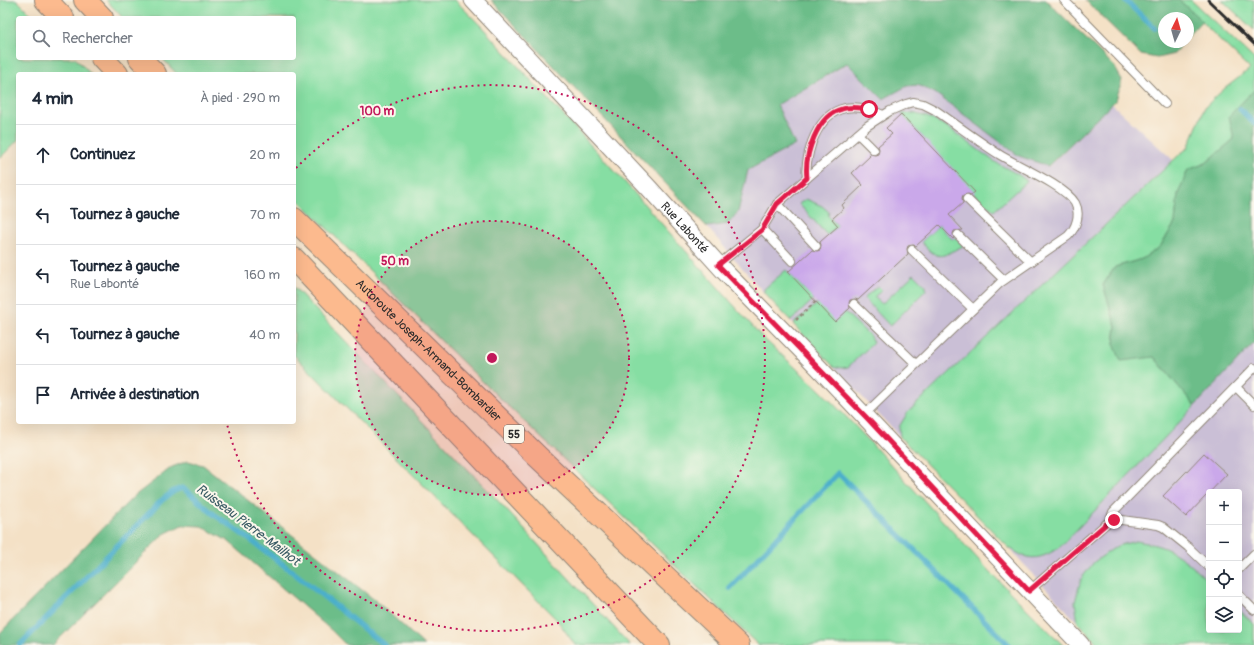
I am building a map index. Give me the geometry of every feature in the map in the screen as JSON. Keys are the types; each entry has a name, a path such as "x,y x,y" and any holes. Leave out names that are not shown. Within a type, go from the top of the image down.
{"highway":[{"path":"46,0 61,16"},
{"path":"85,0 100,16"},
{"path":"104,60 115,72"},
{"path":"142,60 153,72"},
{"name":"Autoroute Joseph-Armand-Bombardier","path":"296,221 538,457 738,645"},
{"path":"296,261 660,645"}],"street":[{"name":"Rue Labonté","path":"473,0 648,187 718,265 864,415 1081,645"}],"lane":[{"path":"1064,0 1165,104"},
{"path":"718,265 762,230 777,204 866,126 890,111 913,102 923,104 935,110 1000,155 1056,187 1075,203 1078,213 1073,231 1004,280 864,415"},
{"path":"807,178 806,171 808,155 815,135 823,122 831,114 841,109 854,107 869,109 883,115"},
{"path":"858,134 874,150"},
{"path":"967,199 1030,262"},
{"path":"777,204 816,246"},
{"path":"762,230 792,261"},
{"path":"958,235 1004,280"},
{"path":"912,250 973,310"},
{"path":"854,304 916,364"},
{"path":"1110,522 1113,512 1254,368"},
{"path":"1236,387 1254,405"},
{"path":"1029,591 1110,522 1122,520 1163,527 1206,564"},
{"path":"1242,566 1254,554"},
{"path":"1241,597 1254,610"}],"path":[{"path":"794,321 816,301"}],"shaded area":[{"path":"848,63 883,99 907,86 918,85 935,93 1049,166 1112,104 1173,160 908,412 899,427 900,437 764,293 707,227 728,224 738,212 748,170 795,145 777,105"},
{"path":"1254,343 1254,624 1242,613 1242,489 1206,489 1206,579 1193,567 1170,550 1136,541 1117,546 1094,562 1075,602 1078,623 1009,548 1027,557 1099,507"}],"green space":[{"path":"0,0 17,0 33,16 16,16 16,60 77,60 89,72 16,72 16,142 0,158"},
{"path":"106,0 455,0 480,25 622,179 762,337 820,390 989,571 1063,645 758,645 484,383 296,198 296,72 175,72 164,60 296,60 296,16 121,16"},
{"path":"491,0 1046,0 1114,66 1122,80 1116,100 1048,166 1019,156 935,93 918,85 907,86 883,99 847,63 777,105 795,145 748,170 738,212 728,224 707,227"},
{"path":"1085,0 1179,0 1192,12 1158,12 1158,48 1179,48 1174,54 1157,58 1141,55"},
{"path":"1179,0 1191,0 1254,59 1254,90 1230,116 1234,139 1206,163 1188,170 1178,194 1175,223 1160,247 1142,259 1115,267 1103,285 1116,326 1114,344 1154,357 1195,406 1061,546 1041,557 1032,558 1020,555 1009,548 900,437 899,427 908,412 1188,148 1205,107 1224,89 1250,69 1194,15 1194,12 1191,12"},
{"path":"1222,0 1254,0 1254,30"},
{"path":"1194,14 1202,21 1194,30"},
{"path":"1254,90 1254,343 1195,406 1154,357 1121,361 1114,344 1116,326 1103,285 1115,267 1142,259 1160,247 1175,223 1178,194 1188,170 1206,163 1234,139 1229,116"},
{"path":"913,113 927,117 946,126 995,162 1027,181 994,211 973,193 974,192 901,114"},
{"path":"806,199 822,206 829,212 828,216 838,226 827,235 799,204"},
{"path":"939,225 952,239 955,237 963,246 945,255 940,256 932,253 921,242"},
{"path":"786,270 814,299 791,321 764,293 764,289"},
{"path":"914,274 926,286 926,290 890,326 864,298 878,286 882,290 874,297 882,304"},
{"path":"296,289 500,503 630,645 575,645 558,621 296,357"},
{"path":"818,303 845,312 870,336 873,343 848,367 842,368 833,366 793,324"},
{"path":"188,461 203,465 376,601 424,645 346,645 331,630 228,541 201,526 182,525 164,534 53,645 0,645 0,633 133,497 172,467"},
{"path":"1136,541 1157,545 1169,550 1190,564 1206,579 1206,633 1242,633 1242,613 1254,624 1254,645 1099,645 1078,623 1075,602 1081,579 1094,562 1117,546"}],"building":[{"path":"901,114 975,192 971,195 963,195 963,203 949,215 963,230 954,231 953,239 939,225 916,246 908,246 908,254 858,300 850,300 850,308 835,322 788,272 812,250 820,250 820,242 838,226 832,219 844,208 842,205 863,185 852,173 870,156 870,154 878,154 878,146 892,134 886,128"},
{"path":"1204,453 1227,474 1213,489 1206,489 1206,496 1186,517 1163,496"}],"waterway":[{"path":"1125,0 1154,28"},
{"path":"1240,109 1254,123"},
{"path":"730,588 838,473 1009,645"},
{"name":"Ruisseau Pierre-Mailhot","path":"20,645 162,500 174,491 182,488 215,515 301,578 384,645"}],"railway":[{"path":"1208,0 1254,44"}],"route":[{"path":"869,109 854,107 841,109 831,114 823,122 815,135 808,155 806,171 807,178 777,204 762,230 718,265 866,417 1029,591 1106,524 1114,520"}]}
